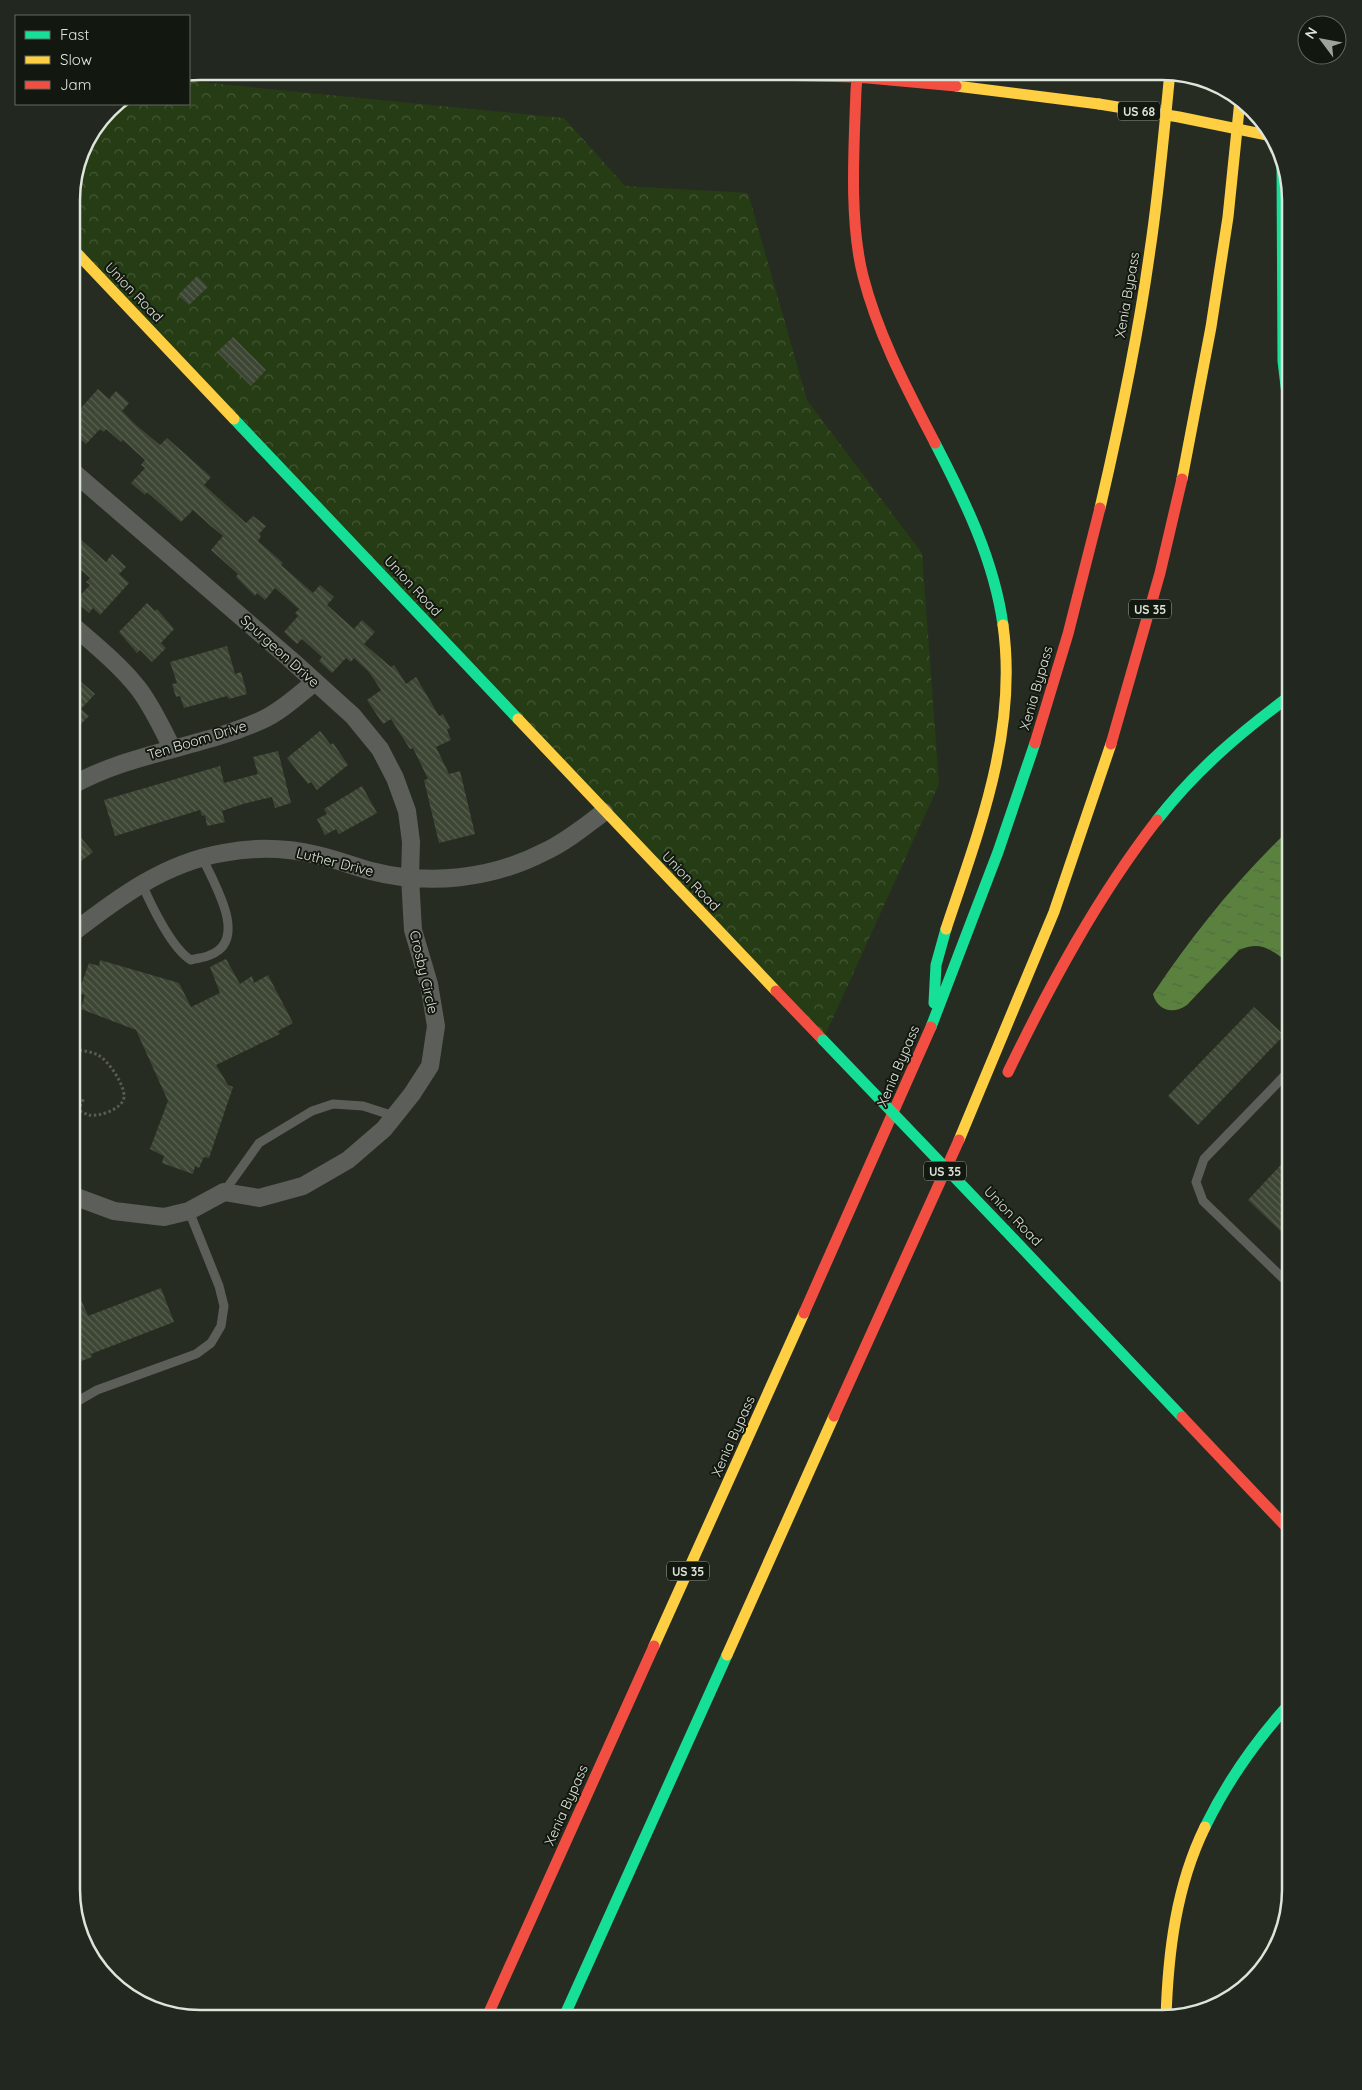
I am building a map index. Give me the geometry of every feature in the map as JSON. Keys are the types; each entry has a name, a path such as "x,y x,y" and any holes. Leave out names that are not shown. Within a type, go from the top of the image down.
{"main road":[{"path":"858,80 854,125 856,222 858,250 864,277 876,315 895,362 973,517 994,577 1005,638 1006,698 995,772 981,826 936,961 932,1025"},
{"name":"US 68","path":"913,80 1099,104 1263,134"},
{"name":"Xenia Bypass","path":"490,2010 808,1306 932,1025 1002,844 1036,741 1080,590 1111,458 1155,217 1169,80"},
{"name":"US 35","path":"567,2010 978,1097 1054,912 1105,766 1160,573 1179,492 1211,327 1228,217 1239,108"},
{"name":"Union Road","path":"80,256 358,548 604,812 1005,1230 1282,1522"},
{"path":"978,1097 1008,1072 1061,970 1136,847 1162,813 1204,765 1252,723 1282,701"},
{"path":"1166,2010 1175,1920 1187,1872 1208,1818 1238,1766 1272,1721 1282,1711"}],"street":[{"name":"Spurgeon Drive","path":"80,477 354,716 380,749 395,778 407,811 410,830 410,877"},
{"path":"80,631 116,664 138,688 156,715 172,748"},
{"name":"Ten Boom Drive","path":"80,782 110,767 233,731 262,720 281,709 314,682"},
{"name":"Luther Drive","path":"80,927 111,903 142,884 177,865 202,857 247,850 293,851 316,855 373,871 410,877 448,878 498,870 545,852 567,840 604,812"},
{"name":"Crosby Circle","path":"224,1192 259,1198 303,1186 348,1160 384,1129 412,1094 430,1066 436,1026 429,984 413,930 410,877"},
{"path":"80,1198 114,1211 164,1217 189,1211 224,1192"}],"lane":[{"path":"142,884 152,905 182,954 191,960 211,955 223,945 230,934 228,916 202,857"},
{"path":"1282,1077 1204,1159 1196,1182 1204,1201 1282,1277"},
{"path":"224,1192 259,1143 312,1110 334,1104 363,1106 394,1116"},
{"path":"80,1399 97,1390 196,1354 211,1343 222,1326 224,1306 219,1286 189,1211"}],"path":[{"path":"80,1050 99,1055 123,1086 124,1098 121,1105 102,1114 90,1115 80,1111"},
{"path":"80,1106 84,1098"}],"green space":[{"path":"190,81 564,118 625,186 748,193 807,400 922,553 939,784 823,1040 80,256 80,192 84,169 96,140 110,121 127,105 190,105"}],"water":[{"path":"1282,837 1282,958 1261,947 1254,946 1239,950 1187,1005 1177,1010 1163,1008 1155,1000 1153,994 1200,928"}],"building":[{"path":"197,276 208,287 189,305 178,295"},
{"path":"233,337 266,370 251,386 217,352"},
{"path":"98,389 109,399 116,391 129,403 122,411 136,425 160,445 167,438 211,477 204,485 246,523 253,516 266,526 259,534 261,536 258,541 283,563 281,565 313,593 320,585 334,597 327,605 354,629 362,620 375,632 364,644 391,667 394,665 406,684 416,677 439,716 443,714 450,728 447,730 451,740 436,747 449,774 460,771 475,834 439,843 424,780 428,779 413,748 410,749 391,719 383,724 367,700 381,690 369,672 354,658 351,662 346,658 332,673 319,661 322,657 302,639 297,644 284,632 298,616 295,613 299,609 275,588 265,600 257,593 255,596 236,577 238,574 211,550 223,536 193,510 181,522 147,492 145,495 131,483 145,468 141,465 145,460 123,440 121,442 106,429 104,432 100,429 86,444 80,439 80,409"},
{"path":"80,539 106,562 112,554 126,567 119,574 129,583 100,615 93,608 89,613 80,605 80,596 90,585 86,582 90,578 80,569"},
{"path":"147,603 155,611 157,609 174,629 161,643 166,648 152,662 140,650 137,653 119,632"},
{"path":"227,646 235,674 241,672 247,694 229,699 227,696 184,708 180,696 176,697 172,684 177,683 170,662"},
{"path":"80,681 95,694 81,709 89,716 80,725"},
{"path":"320,731 331,745 333,743 348,765 317,790 311,782 308,784 287,758"},
{"path":"278,751 291,803 275,808 272,797 243,804 222,811 225,822 207,826 205,815 202,816 200,810 115,836 104,800 220,766 224,783 258,774 253,757"},
{"path":"362,786 377,813 339,834 336,829 325,835 317,819 327,814 324,809"},
{"path":"80,837 93,852 80,862"},
{"path":"226,959 240,984 252,976 254,983 268,975 293,1023 278,1031 280,1034 216,1065 228,1085 233,1087 209,1158 204,1157 199,1168 195,1166 193,1174 162,1163 164,1156 150,1149 168,1101 136,1030 81,1009 85,995 80,994 80,988 89,963 99,966 100,960 179,983 191,1007 220,993 210,967"},
{"path":"1254,1007 1282,1033 1282,1037 1198,1125 1168,1096"},
{"path":"1282,1164 1282,1232 1248,1200"},
{"path":"161,1288 174,1322 91,1354 92,1357 80,1362 80,1297 88,1316"}],"traffic: fast":[{"path":"234,419 518,719"},
{"path":"935,443 977,531 993,577 1003,625"},
{"path":"1157,820 1204,768 1254,723 1282,702"},
{"path":"931,1027 998,852 1035,743"},
{"path":"934,1003 936,965 946,929"},
{"path":"823,1040 1005,1230"},
{"path":"1005,1230 1182,1417"},
{"path":"567,2010 727,1655"},
{"path":"1205,1827 1223,1793 1244,1761 1282,1712"}],"traffic: slow":[{"path":"1100,508 1115,444 1140,315 1159,183 1169,80"},
{"path":"956,86 1099,104"},
{"path":"1099,104 1179,117 1263,134"},
{"path":"1182,479 1211,327 1228,217 1239,108"},
{"path":"80,256 234,419"},
{"path":"946,929 982,818 1000,742 1005,704 1006,665 1003,625"},
{"path":"518,719 776,991"},
{"path":"959,1140 1054,912 1111,744"},
{"path":"654,1646 804,1313"},
{"path":"727,1655 834,1416"},
{"path":"1167,2010 1169,1969 1180,1896 1195,1849 1205,1827"}],"traffic: jam":[{"path":"857,80 854,208 863,276 885,341 935,443"},
{"path":"890,80 956,86"},
{"path":"1111,744 1160,573 1182,479"},
{"path":"1035,743 1068,634 1100,508"},
{"path":"1008,1072 1076,942 1115,879 1157,820"},
{"path":"776,991 823,1040"},
{"path":"804,1313 931,1027"},
{"path":"834,1416 959,1140"},
{"path":"1182,1417 1282,1523"},
{"path":"490,2010 654,1646"}]}
